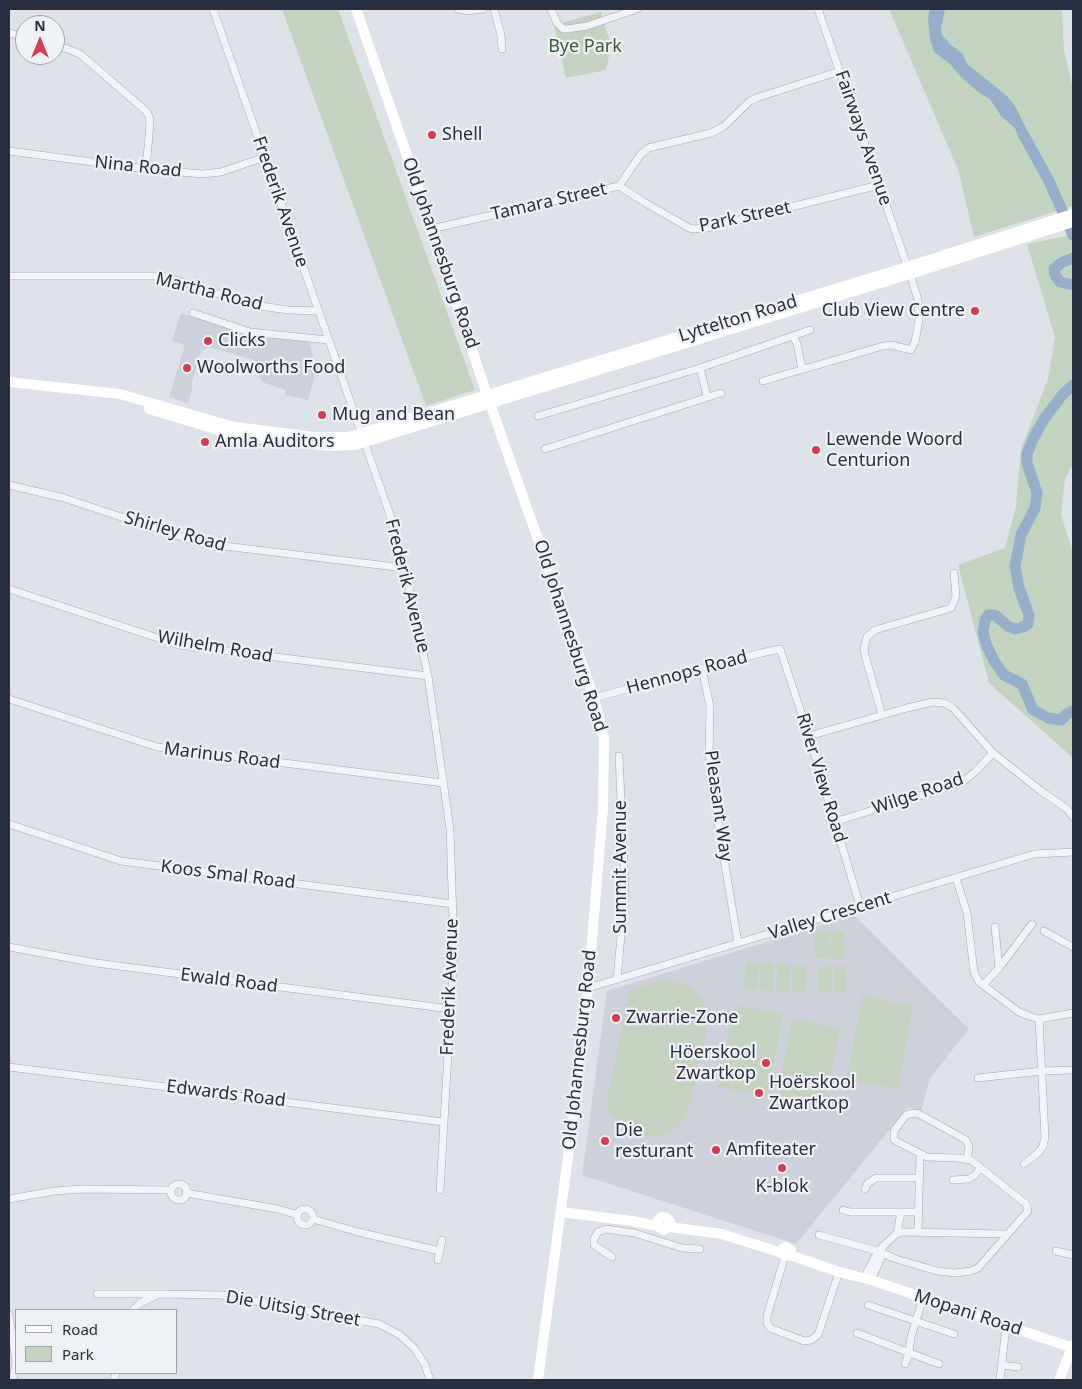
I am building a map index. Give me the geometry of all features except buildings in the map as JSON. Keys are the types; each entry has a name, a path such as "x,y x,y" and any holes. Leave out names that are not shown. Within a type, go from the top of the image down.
{"main road":[{"name":"Old Johannesburg Road","path":"356,9 416,180 489,399 594,698 604,738 604,785 599,866 588,988 576,1097 538,1380"},
{"name":"Lyttelton Road","path":"1049,226 1073,214"},
{"name":"Lyttelton Road","path":"9,382 127,396 230,426 254,430 326,438 363,438 1049,226 1073,222"},
{"name":"Mopani Road","path":"561,1210 722,1234 857,1274 866,1279 1073,1349"},
{"name":"Mopani Road","path":"561,1210 664,1226"},
{"path":"556,1246 568,1220 575,1217 593,1216"},
{"name":"Mopani Road","path":"786,1252 838,1272 866,1279"},
{"path":"1058,1380 1073,1349"},
{"path":"1064,1380 1073,1349"}],"street":[{"name":"Frederik Avenue","path":"213,9 390,514 428,676 450,829 454,951 440,1190"},
{"path":"458,9 473,12 483,9"},
{"path":"494,9 501,35 502,49"},
{"path":"551,9 554,19 563,29 577,28 637,9"},
{"name":"Fairways Avenue","path":"802,369 883,346 911,350 917,330 919,311 918,300 908,270 818,9"},
{"path":"65,48 80,54 150,116 146,169"},
{"name":"Tamara Street","path":"431,229 619,186 648,148 711,133 722,127 750,101 756,98 840,71"},
{"name":"Nina Road","path":"9,151 146,169 207,174 238,168 265,157"},
{"name":"Park Street","path":"619,186 694,229 707,228 879,184"},
{"name":"Martha Road","path":"9,276 157,276 172,278 254,305 297,311 318,311"},
{"path":"193,313 250,332 328,340"},
{"path":"538,416 700,368 810,330"},
{"path":"763,380 802,369 797,344 793,336"},
{"path":"700,368 706,396"},
{"path":"545,449 721,392"},
{"name":"Shirley Road","path":"9,485 53,495 200,543 404,568"},
{"path":"882,715 865,655 864,648 867,637 875,630 950,608 956,596 954,573"},
{"name":"Wilhelm Road","path":"9,589 179,645 428,676"},
{"name":"Hennops Road","path":"594,698 780,650"},
{"name":"River View Road","path":"780,650 809,736 860,906"},
{"name":"Pleasant Way","path":"702,669 710,706 709,758 711,780 738,943"},
{"name":"Marinus Road","path":"9,699 157,747 443,783"},
{"path":"809,736 926,703 944,703 952,707 993,753 1067,809 1073,818"},
{"name":"Wilge Road","path":"834,822 961,783 975,772 993,753"},
{"name":"Summit Avenue","path":"617,979 624,890 619,756"},
{"name":"Koos Smal Road","path":"9,824 121,861 452,904"},
{"name":"Valley Crescent","path":"588,988 1034,854 1073,852"},
{"path":"956,878 968,919 975,976 1019,1012 1039,1019 1073,1013"},
{"path":"983,984 999,968 1032,924"},
{"path":"995,928 999,968"},
{"path":"1044,931 1073,947"},
{"name":"Ewald Road","path":"9,946 96,963 450,1009"},
{"path":"1024,1164 1039,1152 1045,1137 1039,1019"},
{"name":"Edwards Road","path":"9,1067 443,1122"},
{"path":"978,1078 1042,1071 1073,1070"},
{"path":"819,1235 881,1251 896,1259 937,1271 955,1273 972,1271 978,1268 1028,1211 1028,1208 1020,1199 967,1160 927,1157 894,1140 894,1131 910,1113 918,1114 966,1140 969,1147 967,1160"},
{"path":"918,1232 920,1154"},
{"path":"953,1180 969,1180 980,1168"},
{"path":"865,1189 868,1183 876,1178 919,1178"},
{"path":"9,1199 55,1191 82,1189 171,1190 172,1196 177,1199 182,1199 186,1193 278,1209 298,1215 298,1221 304,1225 309,1224 313,1219 358,1232 440,1251"},
{"path":"843,1210 850,1212 918,1212"},
{"path":"866,1279 881,1251 897,1234 901,1212"},
{"path":"660,1242 664,1226"},
{"path":"612,1257 594,1245 595,1236 602,1230 612,1229 634,1233 682,1248 700,1249"},
{"path":"897,1234 918,1232 1007,1234"},
{"path":"438,1260 442,1240"},
{"path":"1056,1251 1073,1255"},
{"path":"786,1252 767,1316 767,1323 770,1328 804,1341 811,1340 818,1335 838,1272"},
{"path":"97,1294 159,1294"},
{"name":"Die Uitsig Street","path":"134,1309 140,1302 159,1294 222,1295 379,1324 400,1335 415,1349 425,1365 430,1380"},
{"path":"906,1364 911,1337 923,1298"},
{"path":"868,1305 954,1334"},
{"path":"9,1316 15,1356"},
{"path":"1000,1380 1006,1326"},
{"path":"857,1333 938,1364"},
{"path":"1001,1365 1018,1367"}],"shaded area":[{"path":"181,313 247,334 308,340 317,368 308,400 285,395 286,390 262,382 254,360 210,347 201,351 188,403 169,397 185,345 172,341"},
{"name":"Hoërskool Zwartkop","path":"854,915 969,1029 930,1078 921,1111 908,1107 796,1244 582,1175 607,991"}],"green space":[{"path":"282,9 338,9 475,390 426,406"},
{"path":"889,9 1062,9 1064,50 1073,89 1073,206 974,237 959,172"},
{"name":"Bye Park","path":"601,12 611,46 606,70 566,78 554,25"},
{"path":"1073,235 1073,464 1065,479 1061,515 1073,553 1073,758 989,683 958,565 1005,548 1016,506 1021,449 1048,379 1055,337 1027,244"},
{"path":"815,932 829,932 829,958 815,958"},
{"path":"831,932 844,932 844,959 830,959"},
{"path":"746,962 759,962 757,989 744,989"},
{"path":"761,963 774,964 773,991 760,990"},
{"path":"778,964 791,965 789,991 776,991"},
{"path":"793,965 807,966 806,993 792,992"},
{"path":"832,966 832,993 819,993 818,967"},
{"path":"834,966 846,966 847,993 834,993"},
{"path":"665,980 683,983 695,991 704,1003 708,1023 686,1116 678,1126 667,1134 651,1137 639,1136 629,1132 616,1121 609,1112 607,1099 630,989"},
{"path":"862,996 913,1006 898,1089 847,1080"},
{"path":"734,1005 783,1014 767,1097 718,1087"},
{"path":"792,1018 840,1028 825,1108 777,1099"}],"water":[{"path":"930,9 945,9 941,29 942,35 962,53 968,65 1006,95 1015,106 1033,142 1030,149 1026,149 1014,127 1001,116 990,99 978,92 949,63 934,52 930,39 928,18"}],"waterway":[{"path":"1023,134 1049,181 1073,235"},
{"path":"1073,258 1061,263 1054,269 1055,275 1060,282 1073,285"},
{"path":"1073,385 1063,394 1044,419 1027,454 1027,463 1037,493 1035,508 1021,535 1015,566 1019,588 1029,615 1028,624 1015,629 1008,626 995,615 988,615 983,632 994,661 1004,675 1022,684 1033,710 1048,718 1061,720 1073,711"}],"place":[{"name":"Shell","path":"432,135"},
{"name":"Club View Centre","path":"975,311"},
{"name":"Clicks","path":"208,341"},
{"name":"Woolworths Food","path":"187,368"},
{"name":"Mug and Bean","path":"322,415"},
{"name":"Amla Auditors","path":"205,442"},
{"name":"Lewende Woord Centurion","path":"816,450"},
{"name":"Zwarrie-Zone","path":"616,1018"},
{"name":"Höerskool Zwartkop","path":"766,1063"},
{"name":"Hoërskool Zwartkop","path":"759,1093"},
{"name":"Die resturant","path":"605,1141"},
{"name":"Amfiteater","path":"716,1150"},
{"name":"K-blok","path":"782,1168"}]}
